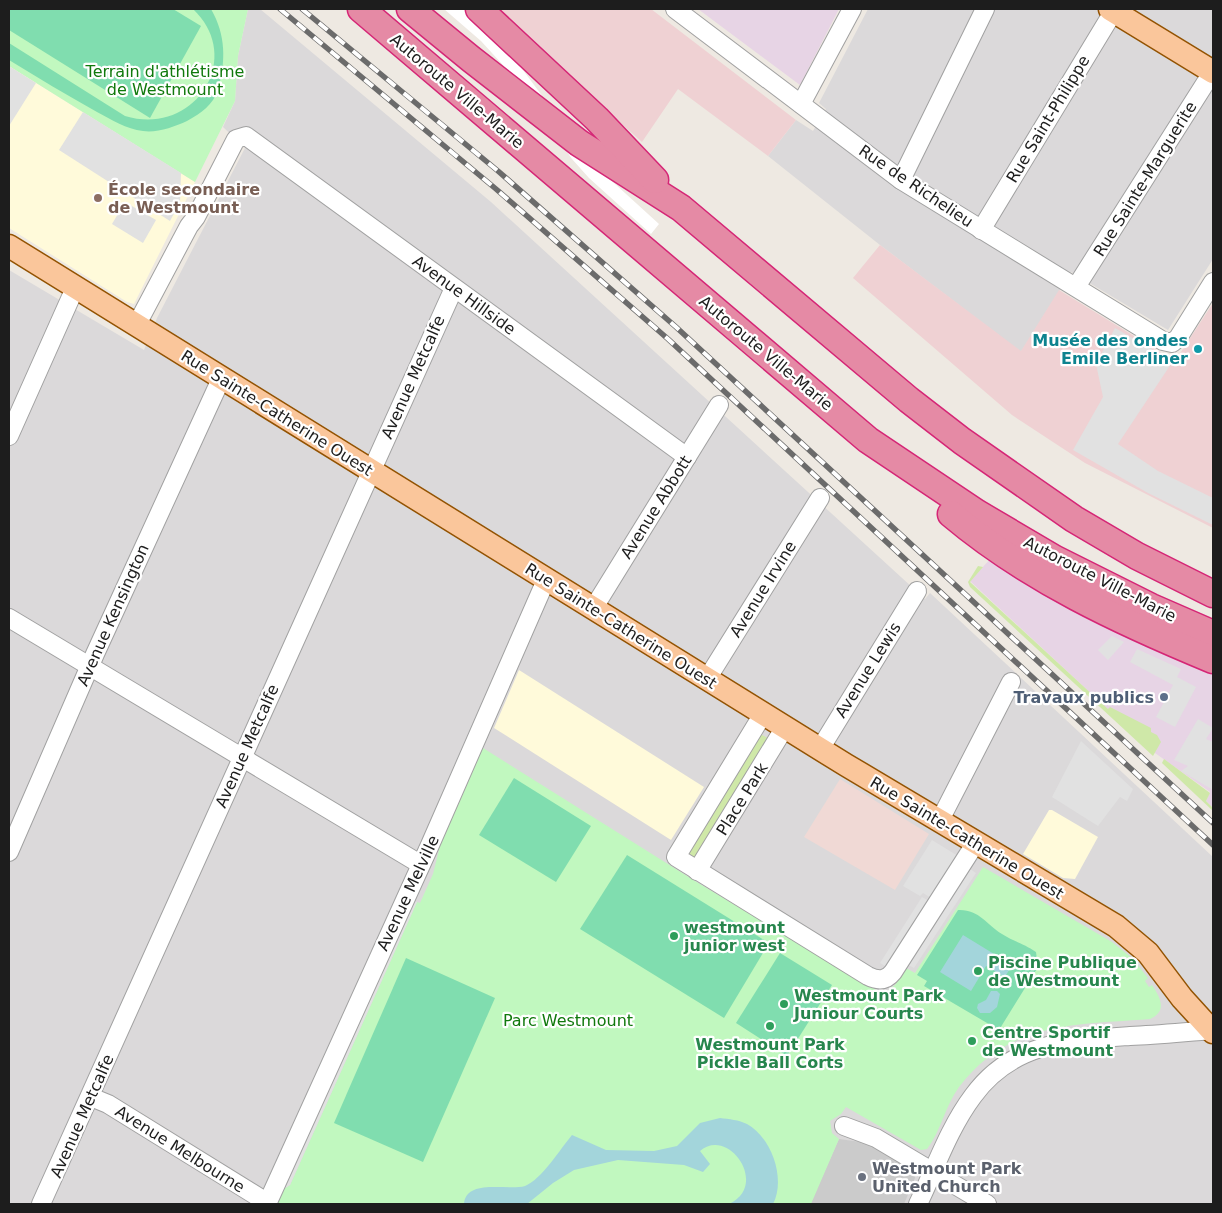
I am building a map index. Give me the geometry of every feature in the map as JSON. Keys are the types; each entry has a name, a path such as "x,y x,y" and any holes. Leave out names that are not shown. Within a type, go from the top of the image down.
{"highway":[{"name":"Autoroute Ville-Marie","path":"361,9 868,440 977,514 1055,559 1151,608 1213,634"},
{"name":"Autoroute Ville-Marie","path":"410,9 470,59 579,143 681,208 909,400 962,441 1074,519 1143,559 1213,594"},
{"path":"478,9 597,119 681,208"},
{"path":"868,440 965,526 1012,560 1116,617 1213,660"}],"main road":[{"path":"1113,10 1213,71"},
{"name":"Rue Sainte-Catherine Ouest","path":"9,246 763,714 975,844 1130,936 1148,953 1182,998 1213,1031"}],"street":[{"name":"Rue de Richelieu","path":"674,9 901,180 1163,341 1172,342 1178,338 1213,282"},
{"path":"801,104 852,9"},
{"path":"901,180 985,9"},
{"name":"Rue Saint-Philippe","path":"981,230 1113,10"},
{"name":"Rue Sainte-Marguerite","path":"1076,287 1213,71"},
{"name":"Avenue Hillside","path":"136,326 189,226 196,217 236,139 241,136 248,138 687,457"},
{"path":"9,436 75,288"},
{"name":"Avenue Metcalfe","path":"41,1204 454,288"},
{"name":"Avenue Kensington","path":"9,852 90,665 221,379"},
{"name":"Avenue Abbott","path":"593,609 719,405"},
{"name":"Avenue Irvine","path":"707,679 820,498"},
{"name":"Avenue Melville","path":"268,1204 546,580"},
{"name":"Avenue Lewis","path":"820,749 917,591"},
{"path":"9,618 420,864"},
{"path":"939,822 1011,682"},
{"name":"Place Park","path":"763,714 676,858 697,871 785,727"},
{"path":"697,871 877,980 888,978 894,972 975,844"},
{"path":"918,1204 973,1096 997,1071 1026,1053 1071,1040 1213,1031"},
{"name":"Avenue Melbourne","path":"91,1096 108,1104 268,1204"},
{"path":"844,1126 876,1138 987,1204"}],"shaded area":[{"path":"248,9 260,9 491,202 925,599 930,593 1213,857 1213,1204 9,1204 9,270 144,350 157,318 245,148 223,127 235,101 238,56"},
{"path":"494,9 651,9 796,120 768,156 678,89 642,142"},
{"path":"698,9 839,9 800,85"},
{"path":"868,9 1213,9 1213,259 1168,330 1071,272 1021,352 880,245 768,156 796,120 813,131 826,109 819,103"},
{"name":"École secondaire de Westmount","path":"9,66 195,182 134,304 127,302 9,228"},
{"path":"9,66 36,83 9,126"},
{"path":"83,112 181,173 180,202 170,221 59,150"},
{"path":"125,202 156,220 143,243 112,224"},
{"path":"880,245 1021,351 1059,290 1165,355 1179,355 1213,303 1213,528 1085,463 1012,415 853,278"},
{"path":"1115,328 1173,361 1118,444 1158,471 1213,498 1213,525 1148,493 1073,450 1103,397 1096,364"},
{"path":"992,557 1169,653 1213,674 1213,808 1206,801 1210,792 1155,753 970,581"},
{"path":"1112,636 1124,642 1108,660 1098,650"},
{"path":"1137,649 1181,669 1177,677 1196,687 1175,727 1156,717 1173,685 1130,662"},
{"path":"519,670 704,787 671,840 494,728"},
{"path":"1198,719 1213,728 1206,739 1213,742 1213,790 1181,771 1188,766 1174,760"},
{"path":"1081,741 1133,789 1127,801 1120,797 1098,826 1052,797"},
{"path":"840,779 929,834 895,890 804,837"},
{"path":"1049,810 1098,837 1075,879 1063,878 1023,854"},
{"path":"932,840 958,856 963,864 976,873 914,968 901,961 894,971 880,963 922,897 929,901 931,898 923,893 920,896 903,886"},
{"path":"409,899 417,902 290,1185 282,1190"},
{"path":"839,1139 868,1143 915,1172 915,1178 904,1204 810,1204"}],"green space":[{"name":"Terrain d'athlétisme de Westmount","path":"9,9 248,9 238,56 235,101 195,182 9,66"},
{"path":"9,9 173,9 201,26 150,118 9,30"},
{"path":"193,9 211,9 220,29 223,48 221,79 216,95 206,108 187,121 165,129 143,131 119,124 9,60 9,43 125,116 150,119 172,115 191,104 205,89 213,70 214,49 208,29"},
{"path":"978,566 983,567 970,582 1108,709 1110,707 1151,728 1151,732 1157,735 1161,742 1153,756 970,587 968,582"},
{"path":"760,734 768,738 698,856 693,858 688,853"},
{"name":"Parc Westmount","path":"483,748 695,881 883,994 895,985 906,968 915,973 983,867 1112,942 1132,958 1148,978 1145,981 1149,987 1152,985 1155,990 1160,999 1161,1008 1156,1016 1150,1019 1096,1023 1046,1030 1022,1038 1000,1049 979,1065 959,1087 927,1149 921,1150 846,1107 841,1114 830,1121 832,1133 839,1139 811,1204 276,1204 282,1190 290,1185 417,902 420,903 433,874 440,846"},
{"path":"1164,759 1210,793 1206,801 1213,808 1213,811 1162,763"},
{"path":"514,778 591,826 556,882 479,835"},
{"name":"westmount junior west","path":"627,855 769,943 724,1018 580,929"},
{"name":"Piscine Publique de Westmount","path":"958,910 965,910 977,915 1002,934 1036,952 1038,967 999,1030 924,986 927,981 917,975"},
{"name":"Westmount Park Juniour Courts","path":"780,953 832,985 787,1056 736,1023"},
{"path":"406,958 495,998 423,1162 334,1123"}],"water":[{"path":"963,935 1012,965 1005,977 986,966 971,991 940,972"},
{"path":"991,991 997,991 1000,994 997,1007 990,1013 980,1013 977,1008 978,1004 986,1000"},
{"path":"720,1118 747,1124 756,1130 770,1149 777,1171 778,1183 777,1194 773,1204 729,1204 741,1195 746,1184 745,1172 740,1161 732,1152 722,1146 711,1145 700,1151 710,1164 703,1172 684,1165 618,1160 574,1170 553,1183 527,1204 464,1204 466,1196 480,1188 518,1187 531,1183 544,1171 572,1135 606,1150 654,1151 677,1146 700,1123"}],"pier":[{"path":"444,9 463,9 487,29 517,62 592,163 659,224 651,234 589,178 572,159 512,75 481,41"}],"railway":[{"path":"280,9 496,189 668,339 1213,845"},
{"path":"302,9 498,171 676,327 1213,823"}],"place":[{"name":"École secondaire de Westmount","path":"98,198"},
{"name":"Musée des ondes Emile Berliner","path":"1198,349"},
{"name":"Travaux publics","path":"1164,697"},
{"name":"westmount junior west","path":"674,936"},
{"name":"Piscine Publique de Westmount","path":"978,971"},
{"name":"Westmount Park Juniour Courts","path":"784,1004"},
{"name":"Westmount Park Pickle Ball Corts","path":"770,1026"},
{"name":"Centre Sportif de Westmount","path":"972,1041"},
{"name":"Westmount Park United Church","path":"862,1177"}]}
